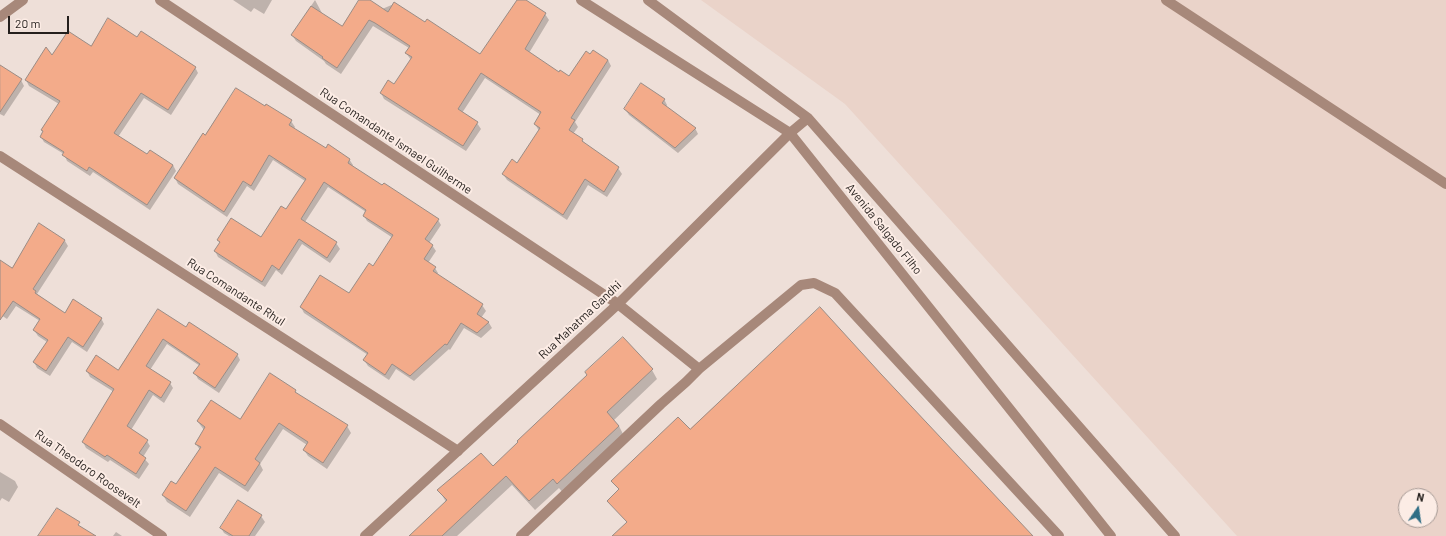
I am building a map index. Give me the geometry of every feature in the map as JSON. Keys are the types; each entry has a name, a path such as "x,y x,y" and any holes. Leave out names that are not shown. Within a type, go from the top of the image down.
{"street":[{"path":"0,17 23,0"},
{"name":"Rua Comandante Ismael Guilherme","path":"160,0 618,304 699,369"},
{"name":"Avenida Salgado Filho","path":"581,0 790,132 1111,536"},
{"path":"648,0 808,118 1175,536"},
{"path":"1166,0 1446,184"},
{"name":"Rua Mahatma Gandhi","path":"365,536 618,304 790,132 808,118"},
{"name":"Rua Comandante Rhul","path":"0,156 458,450"},
{"path":"521,536 699,369 801,286 814,283 835,293 1059,536"},
{"name":"Rua Theodoro Roosevelt","path":"0,424 162,536"}],"shaded area":[{"path":"701,0 1446,0 1446,536 1237,536 845,104"}],"building":[{"path":"359,0 370,0 388,12 394,2 425,22 427,19 480,54 517,0 526,0 546,13 525,49 559,72 560,70 569,76 586,51 590,54 593,50 608,60 571,118 575,120 569,130 619,167 604,192 585,179 563,215 502,174 512,159 517,163 540,128 534,124 541,112 481,73 458,109 478,122 463,146 380,93 388,80 394,84 412,57 405,53 410,46 375,23 369,20 337,68 291,35 311,6 342,26"},
{"path":"108,18 137,37 141,31 196,67 168,110 141,93 114,133 147,154 150,150 173,165 147,205 89,167 87,171 62,155 64,152 40,137 43,131 41,130 60,101 25,80 46,47 52,55 68,31 91,46"},
{"path":"0,65 22,79 0,112"},
{"path":"641,83 665,99 662,103 696,128 675,148 624,109"},
{"path":"236,88 265,106 266,104 292,120 289,125 326,148 328,144 350,159 348,163 382,185 384,183 439,219 425,239 433,245 424,259 436,267 433,271 483,304 477,314 489,322 477,333 461,323 447,345 445,344 410,376 392,364 385,375 363,360 368,353 300,307 320,275 349,293 369,263 373,266 393,235 363,216 366,210 324,182 301,219 337,242 327,258 299,239 279,270 272,265 262,282 214,251 220,242 217,240 231,218 261,237 281,206 286,209 306,179 269,155 251,186 243,181 224,212 174,178 203,133 205,135"},
{"path":"39,223 65,240 33,289 36,291 35,293 65,313 73,299 102,318 83,347 68,337 46,371 33,362 48,340 33,330 40,319 13,301 0,320 0,260 12,268"},
{"path":"820,307 1033,536 612,536 627,522 607,501 619,489 611,481 678,417 690,429"},
{"path":"158,309 186,327 189,322 238,354 215,388 193,373 200,364 163,339 146,366 171,382 161,398 149,390 127,426 148,440 139,453 146,458 136,474 107,455 105,457 82,442 114,389 86,371 96,355 118,370"},
{"path":"623,337 653,369 607,412 619,426 557,484 553,479 529,501 506,476 442,536 409,536 447,500 437,490 481,453 493,466 518,442 517,441 587,375 585,372"},
{"path":"270,373 296,390 295,392 348,425 323,463 303,450 308,442 279,423 255,459 260,463 245,486 215,467 186,511 162,495 171,481 176,484 201,447 195,444 205,427 197,421 211,400 240,419"},
{"path":"238,500 262,515 249,536 233,536 220,528"},
{"path":"57,508 80,522 78,525 96,536 38,536"}]}
